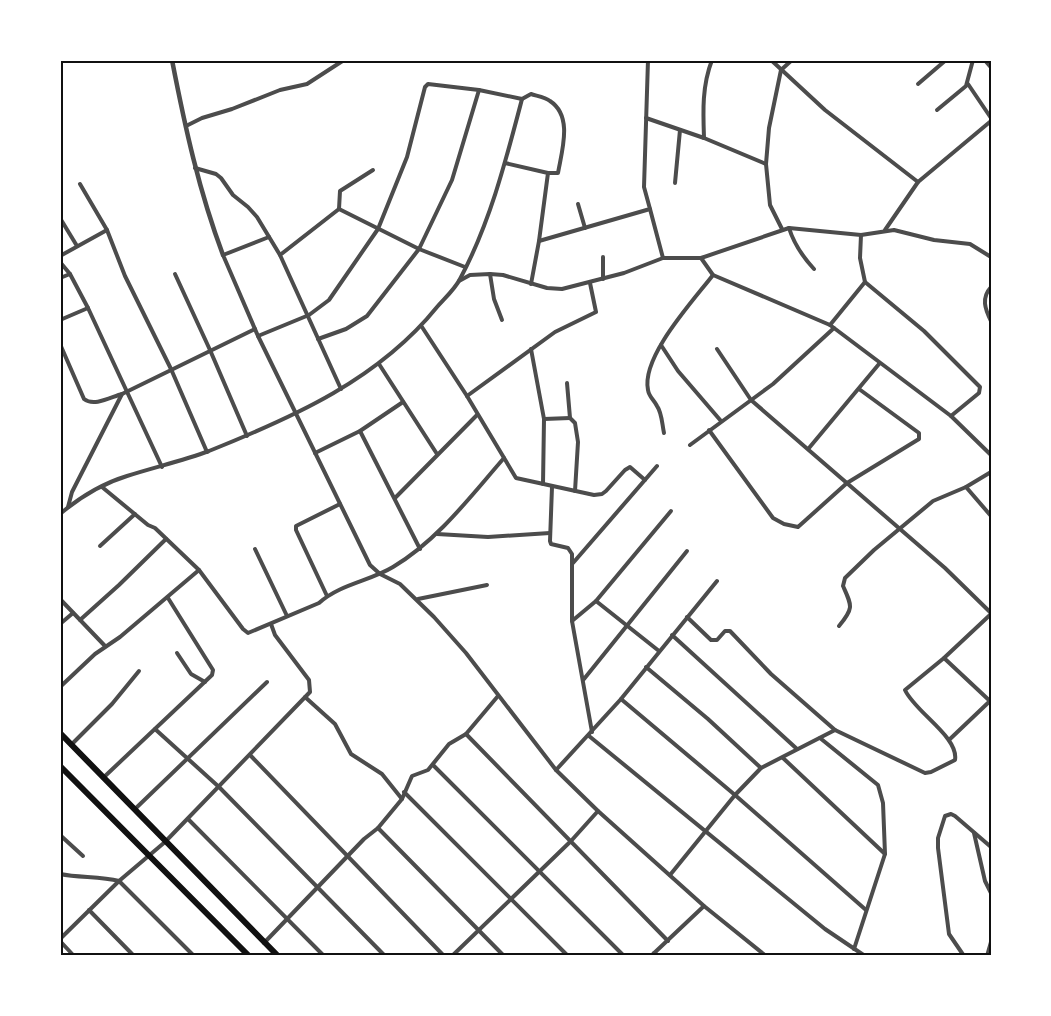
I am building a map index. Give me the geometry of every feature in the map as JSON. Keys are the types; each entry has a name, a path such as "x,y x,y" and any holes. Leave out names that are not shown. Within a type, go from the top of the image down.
{"highway":[{"path":"60,734 278,956"},
{"path":"60,766 249,956"}],"street":[{"path":"172,60 195,168 206,210 222,255 258,336 370,565 380,574 400,584 417,599 466,653 556,770 704,906 766,956"},
{"path":"185,127 202,118 280,90 307,84 344,60"},
{"path":"648,60 644,188 663,258"},
{"path":"704,138 703,102 706,76 711,60"},
{"path":"771,60 825,110 918,182"},
{"path":"782,229 770,205 766,164 769,128 781,70 792,60"},
{"path":"918,84 946,60"},
{"path":"937,110 968,83 973,60"},
{"path":"985,60 991,67"},
{"path":"258,336 309,315 329,300 378,229 407,157 426,85 431,83 479,90 522,99 531,94 549,100 562,114 564,129 556,174 505,163"},
{"path":"885,230 918,182 991,119 968,83"},
{"path":"318,339 346,329 367,316 419,249 453,180 479,90"},
{"path":"60,514 102,487 125,476 207,452 297,414 341,389 403,345 422,327 459,281 490,211 522,99"},
{"path":"646,118 704,138 766,164"},
{"path":"675,183 680,130"},
{"path":"195,168 216,174 233,195 249,207 257,217 280,255 341,389"},
{"path":"280,255 339,209 340,191 373,170"},
{"path":"531,284 548,174"},
{"path":"80,184 107,230 125,276 171,369 207,452"},
{"path":"578,204 585,228"},
{"path":"339,209 419,249 465,267"},
{"path":"539,241 650,209"},
{"path":"60,218 77,246"},
{"path":"459,281 470,275 503,275 531,284 562,289 590,283 663,258 701,258 789,228 861,235 885,230 903,232 943,242 970,244 991,256"},
{"path":"789,228 801,255 813,269"},
{"path":"60,256 107,230"},
{"path":"861,235 860,258 865,282 924,331 980,387 979,393 951,416"},
{"path":"222,255 269,237"},
{"path":"603,257 603,279"},
{"path":"701,258 713,275 832,327 951,416 991,454"},
{"path":"60,262 70,274 88,308 162,467"},
{"path":"60,278 70,274"},
{"path":"175,274 247,436"},
{"path":"490,274 494,299 502,321"},
{"path":"664,433 659,409 647,389 651,364 661,344 713,275"},
{"path":"690,445 810,352 832,327 865,282"},
{"path":"467,396 555,332 596,312 590,283"},
{"path":"991,287 985,300 985,310 991,321"},
{"path":"60,320 88,308"},
{"path":"422,327 516,478 594,495 602,494 630,467 645,480"},
{"path":"60,344 84,399 93,403 122,394 255,329"},
{"path":"661,344 678,371 721,421"},
{"path":"531,349 544,419 543,484"},
{"path":"687,617 711,640 717,640 725,631 730,631 771,674 835,730 928,773 956,760 950,739 915,704 905,690 944,658 991,613 945,568 751,400 717,349"},
{"path":"808,448 879,363"},
{"path":"379,364 437,454"},
{"path":"567,383 570,418 575,423 578,442 575,491"},
{"path":"710,429 773,518 784,524 801,525 846,483 916,441 919,436 919,433 858,389"},
{"path":"68,507 72,492 122,394"},
{"path":"315,453 360,431 403,402"},
{"path":"395,498 477,415"},
{"path":"544,419 570,418"},
{"path":"360,431 420,549"},
{"path":"102,487 166,539 199,570 248,633 319,603 327,596 371,576 380,574 420,549 437,534 504,458"},
{"path":"573,564 657,466"},
{"path":"839,626 849,615 851,607 843,586 845,579 874,550 933,501 966,487 991,472"},
{"path":"552,487 551,544 568,548 572,554 572,621 584,679 591,734 705,832 825,929 865,956"},
{"path":"966,487 991,516"},
{"path":"327,596 296,526 340,504"},
{"path":"572,621 596,600 671,511"},
{"path":"100,546 135,514"},
{"path":"437,534 488,537 550,533"},
{"path":"80,620 166,539"},
{"path":"255,549 287,616"},
{"path":"584,679 687,551"},
{"path":"60,687 95,654 120,637 199,570"},
{"path":"556,770 621,699 717,581"},
{"path":"417,599 487,585"},
{"path":"103,778 212,675 213,670 168,597"},
{"path":"60,599 106,646"},
{"path":"596,600 659,651"},
{"path":"60,624 73,613"},
{"path":"74,956 60,940 120,881 165,842 310,692 309,680 275,635 271,624"},
{"path":"672,635 797,749"},
{"path":"177,653 191,675 205,682"},
{"path":"944,658 991,701 950,739"},
{"path":"646,667 708,718 761,768"},
{"path":"72,745 112,704 139,671"},
{"path":"135,810 267,682"},
{"path":"264,943 378,828 402,799 412,776 428,770 449,744 466,734 498,696"},
{"path":"305,697 335,724 351,754 382,774 402,799"},
{"path":"621,699 866,910"},
{"path":"155,729 219,787 385,956"},
{"path":"670,875 735,795 761,768 835,730"},
{"path":"466,734 668,941"},
{"path":"820,738 878,785 883,803 885,854 854,949"},
{"path":"250,755 444,956"},
{"path":"783,758 885,854"},
{"path":"433,765 624,956"},
{"path":"405,792 568,956"},
{"path":"452,956 512,899 598,811"},
{"path":"964,956 949,934 946,920 938,838 945,816 951,814 955,816 991,847"},
{"path":"188,819 324,956"},
{"path":"378,828 504,956"},
{"path":"974,833 985,881 991,893"},
{"path":"60,835 83,856"},
{"path":"60,874 77,878 109,878 120,881 194,956"},
{"path":"653,955 704,906"},
{"path":"89,910 134,956"},
{"path":"987,956 991,942"},
{"path":"653,955 659,956"}]}
